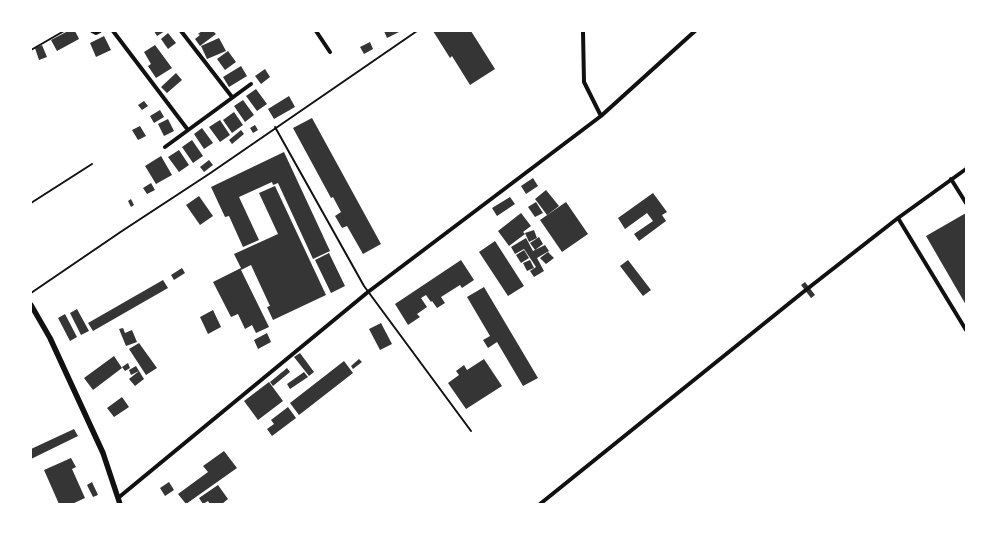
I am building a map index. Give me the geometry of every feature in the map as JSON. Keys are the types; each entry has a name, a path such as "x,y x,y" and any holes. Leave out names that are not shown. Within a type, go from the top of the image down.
{"main road":[{"path":"31,305 50,338 103,453 119,501"}],"street":[{"path":"92,31 96,33 100,31"},
{"path":"113,31 188,130"},
{"path":"181,31 232,98"},
{"path":"316,31 330,52"},
{"path":"583,31 584,82 601,116"},
{"path":"119,501 368,292 601,116 696,31"},
{"path":"165,147 251,84"},
{"path":"540,504 795,298 898,218 966,169"},
{"path":"951,179 966,204"},
{"path":"898,218 966,330"}],"lane":[{"path":"31,50 64,31"},
{"path":"31,293 122,231 210,174 275,127 417,31"},
{"path":"275,127 368,292 471,431"},
{"path":"31,203 92,164"}],"building":[{"path":"68,31 75,31 79,39 57,51 51,40"},
{"path":"154,31 165,31 157,36"},
{"path":"202,31 213,31 216,34 200,46 195,39"},
{"path":"384,31 401,31 387,38"},
{"path":"433,31 471,31 495,69 470,85 452,56 450,58"},
{"path":"168,33 176,43 168,49 161,39"},
{"path":"104,36 111,50 96,57 90,43"},
{"path":"219,38 226,51 207,59 201,46"},
{"path":"370,42 373,49 364,54 360,47"},
{"path":"42,45 47,57 39,60 35,48"},
{"path":"155,45 172,68 156,78 148,66 151,64 144,52"},
{"path":"228,51 236,62 225,70 217,59"},
{"path":"241,66 247,76 229,87 223,77"},
{"path":"265,69 270,77 261,84 255,76"},
{"path":"176,73 182,80 167,93 161,87"},
{"path":"256,89 267,104 257,111 246,96"},
{"path":"289,96 295,107 274,119 268,109"},
{"path":"243,100 254,115 245,122 234,106"},
{"path":"144,101 148,106 142,110 138,105"},
{"path":"160,110 164,117 154,123 150,116"},
{"path":"234,112 243,125 232,133 223,120"},
{"path":"312,118 381,244 363,254 347,226 342,228 335,216 341,212 333,197 331,198 293,128"},
{"path":"168,119 174,131 164,136 158,124"},
{"path":"220,120 230,135 220,142 209,127"},
{"path":"255,125 258,130 253,133 250,128"},
{"path":"140,126 146,136 138,140 132,130"},
{"path":"202,128 213,143 204,149 194,134"},
{"path":"241,130 244,134 232,144 229,140"},
{"path":"192,140 203,156 193,163 182,147"},
{"path":"179,150 189,165 179,172 168,157"},
{"path":"284,152 330,251 313,259 278,183 273,185 272,182 239,197 259,240 243,247 229,216 225,217 211,187"},
{"path":"161,156 172,175 156,184 145,166"},
{"path":"209,160 213,165 204,172 200,167"},
{"path":"533,178 538,186 526,194 521,186"},
{"path":"151,183 155,190 147,194 143,188"},
{"path":"275,186 326,295 273,320 267,307 270,306 251,265 241,270 269,327 256,333 252,325 245,329 238,314 231,317 213,282 241,268 234,254 278,234 259,193"},
{"path":"546,190 559,206 547,215 535,199"},
{"path":"653,193 667,212 662,215 666,221 639,241 634,234 653,221 647,213 625,229 618,218"},
{"path":"199,196 213,216 200,225 186,205"},
{"path":"510,197 515,204 497,216 492,208"},
{"path":"131,199 134,205 131,207 128,201"},
{"path":"536,202 543,213 535,217 528,207"},
{"path":"566,202 588,234 562,252 540,220"},
{"path":"521,213 531,226 523,232 525,234 509,246 498,231"},
{"path":"966,213 966,305 926,236"},
{"path":"534,230 537,238 529,242 525,233"},
{"path":"539,237 543,244 535,250 530,243"},
{"path":"526,238 533,251 545,245 549,251 537,258 544,271 534,277 530,271 536,267 524,249 515,254 511,247"},
{"path":"495,241 524,286 508,296 479,252"},
{"path":"524,250 529,258 521,263 516,255"},
{"path":"548,252 554,258 546,264 540,258"},
{"path":"329,253 345,286 331,293 315,260"},
{"path":"461,260 474,280 462,288 460,285 441,297 445,303 437,308 426,295 421,298 427,307 417,314 420,317 408,325 395,304"},
{"path":"530,260 534,268 527,271 523,263"},
{"path":"628,260 651,290 643,296 620,266"},
{"path":"182,268 185,273 174,280 171,275"},
{"path":"163,280 168,288 93,331 88,323"},
{"path":"805,282 815,295 811,298 801,285"},
{"path":"484,287 538,378 523,386 497,342 488,348 483,340 490,336 467,297"},
{"path":"77,309 89,331 81,335 70,313"},
{"path":"213,310 221,327 208,334 200,317"},
{"path":"65,314 77,337 70,341 58,318"},
{"path":"381,323 392,344 380,350 369,329"},
{"path":"123,328 125,333 132,330 137,342 126,346 119,329"},
{"path":"267,333 271,342 258,349 254,340"},
{"path":"139,343 157,368 146,375 129,349"},
{"path":"300,353 314,372 309,376 294,357"},
{"path":"114,356 122,368 93,390 84,378"},
{"path":"359,359 362,362 353,369 351,366"},
{"path":"484,359 502,386 466,409 448,383 459,375 456,371 464,365 467,370"},
{"path":"344,361 353,373 299,415 290,403"},
{"path":"128,363 130,368 125,371 122,367"},
{"path":"136,366 139,371 131,375 129,370"},
{"path":"287,368 290,372 273,386 270,382"},
{"path":"139,371 144,379 135,386 129,379"},
{"path":"304,372 308,377 290,389 287,384"},
{"path":"269,382 283,401 258,420 244,401"},
{"path":"122,397 129,407 114,417 107,408"},
{"path":"288,407 296,418 272,436 267,429 274,424 271,420"},
{"path":"74,429 78,436 31,459 31,449"},
{"path":"224,451 237,468 186,504 178,494 208,472 203,466"},
{"path":"71,458 76,467 72,469 85,498 72,504 59,504 44,470"},
{"path":"92,482 98,495 93,497 87,485"},
{"path":"169,482 174,490 165,496 160,488"},
{"path":"218,485 228,499 222,504 210,504 208,501 203,504 199,498"}]}
